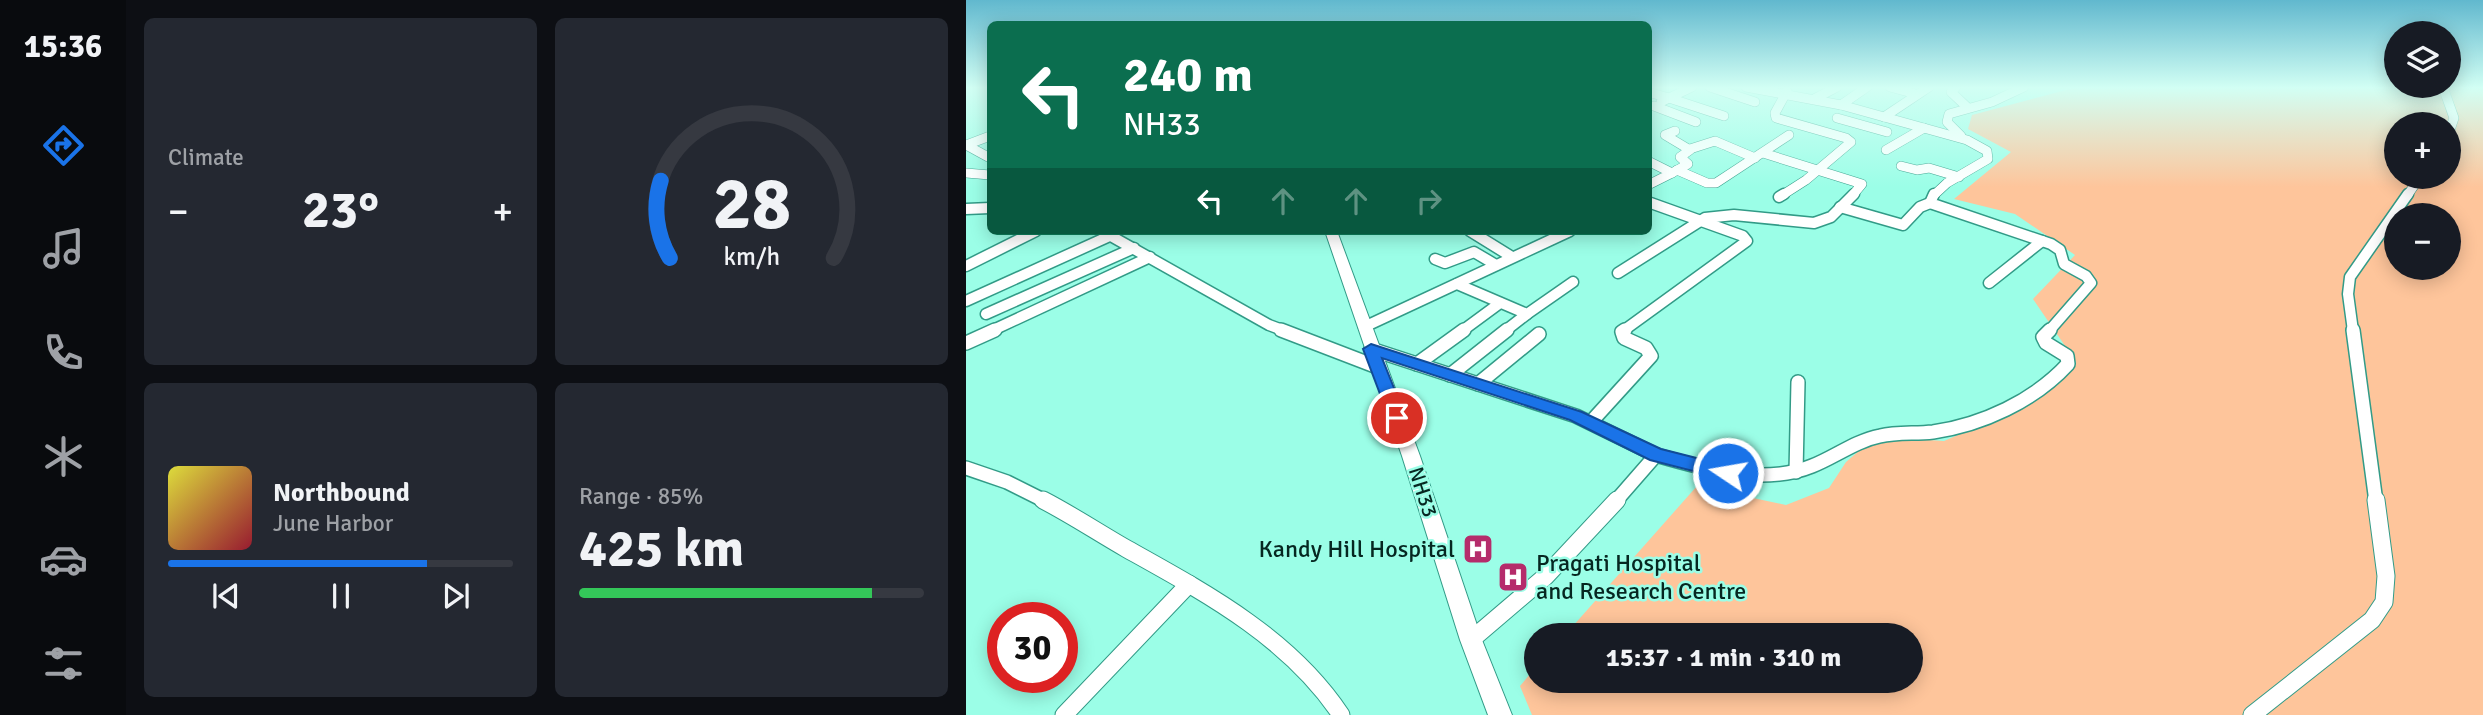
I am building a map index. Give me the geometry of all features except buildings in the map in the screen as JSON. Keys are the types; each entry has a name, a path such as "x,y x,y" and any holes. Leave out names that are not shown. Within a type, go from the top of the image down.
{"main road":[{"name":"NH33","path":"1333,235 1371,349 1411,456 1471,640 1500,715"}],"street":[{"path":"1691,120 1696,122"},
{"path":"1779,197 1806,180 1850,141 1784,120"},
{"path":"1845,120 1887,132"},
{"path":"1897,120 1967,140"},
{"path":"1886,150 1942,120"},
{"path":"1930,203 1933,195 1988,159 1987,151 1950,128 1948,120"},
{"path":"1875,139 1903,122"},
{"path":"1675,131 1666,134 1666,137 1690,149"},
{"path":"1652,163 1713,183 1789,135"},
{"path":"966,145 987,137"},
{"path":"1618,273 1699,221 1721,215 1774,221 1821,221 1832,216 1861,186 1861,183 1715,141 1690,149 1680,157 1688,164 1652,183"},
{"path":"966,145 987,156"},
{"path":"1901,166 1914,170 1929,168 1959,177"},
{"path":"966,173 987,175"},
{"path":"2252,715 2372,620 2384,602 2385,567 2348,294 2350,277 2412,189"},
{"path":"1591,422 1651,356 1646,348 1624,338 1622,332 1746,241 1743,236 1652,203"},
{"path":"1371,349 1591,422 1656,455 1728,473 1768,475 1796,472 1857,442 1877,436 1937,432 1965,425 2033,393 2061,373 2068,363 2067,356 2046,343 2043,337 2091,283 2086,276 2064,264 2060,250 2042,241 1930,203 1920,207 1903,225 1840,207"},
{"path":"966,209 987,208"},
{"path":"966,266 1028,235"},
{"path":"966,301 1106,235"},
{"path":"1113,235 1269,325 1380,368"},
{"path":"1476,235 1512,257"},
{"path":"1364,327 1561,235"},
{"path":"1989,283 2042,241"},
{"path":"986,314 1134,248"},
{"path":"1435,259 1445,263 1474,252 1496,265"},
{"path":"966,344 1150,257"},
{"path":"1450,375 1527,314 1573,282"},
{"path":"1457,284 1527,314"},
{"path":"1417,364 1500,303"},
{"path":"1478,384 1539,334"},
{"path":"1796,472 1798,382"},
{"path":"1471,640 1510,611 1560,562 1656,455"},
{"path":"966,468 1021,488 1054,505 1189,584 1241,618 1297,663 1331,696 1341,715"},
{"path":"1064,715 1189,584"}],"shaded area":[{"path":"1970,120 2384,120 2384,189 2461,189 2461,120 2483,120 2483,715 1532,715 1520,686 1524,681 1524,693 1923,693 1923,623 1576,623 1697,486 1786,505 1829,488 1846,462 1867,444 1897,438 1944,441 2016,410 2060,383 2076,362 2033,299 2075,255 2015,214 1954,199 2011,152 1968,129"}],"place":[{"name":"Kandy Hill Hospital","path":"1478,549"},
{"name":"Pragati Hospital and Research Centre","path":"1513,577"}],"route":[{"path":"1397,418 1371,349 1576,416 1656,455 1728,473"}]}
